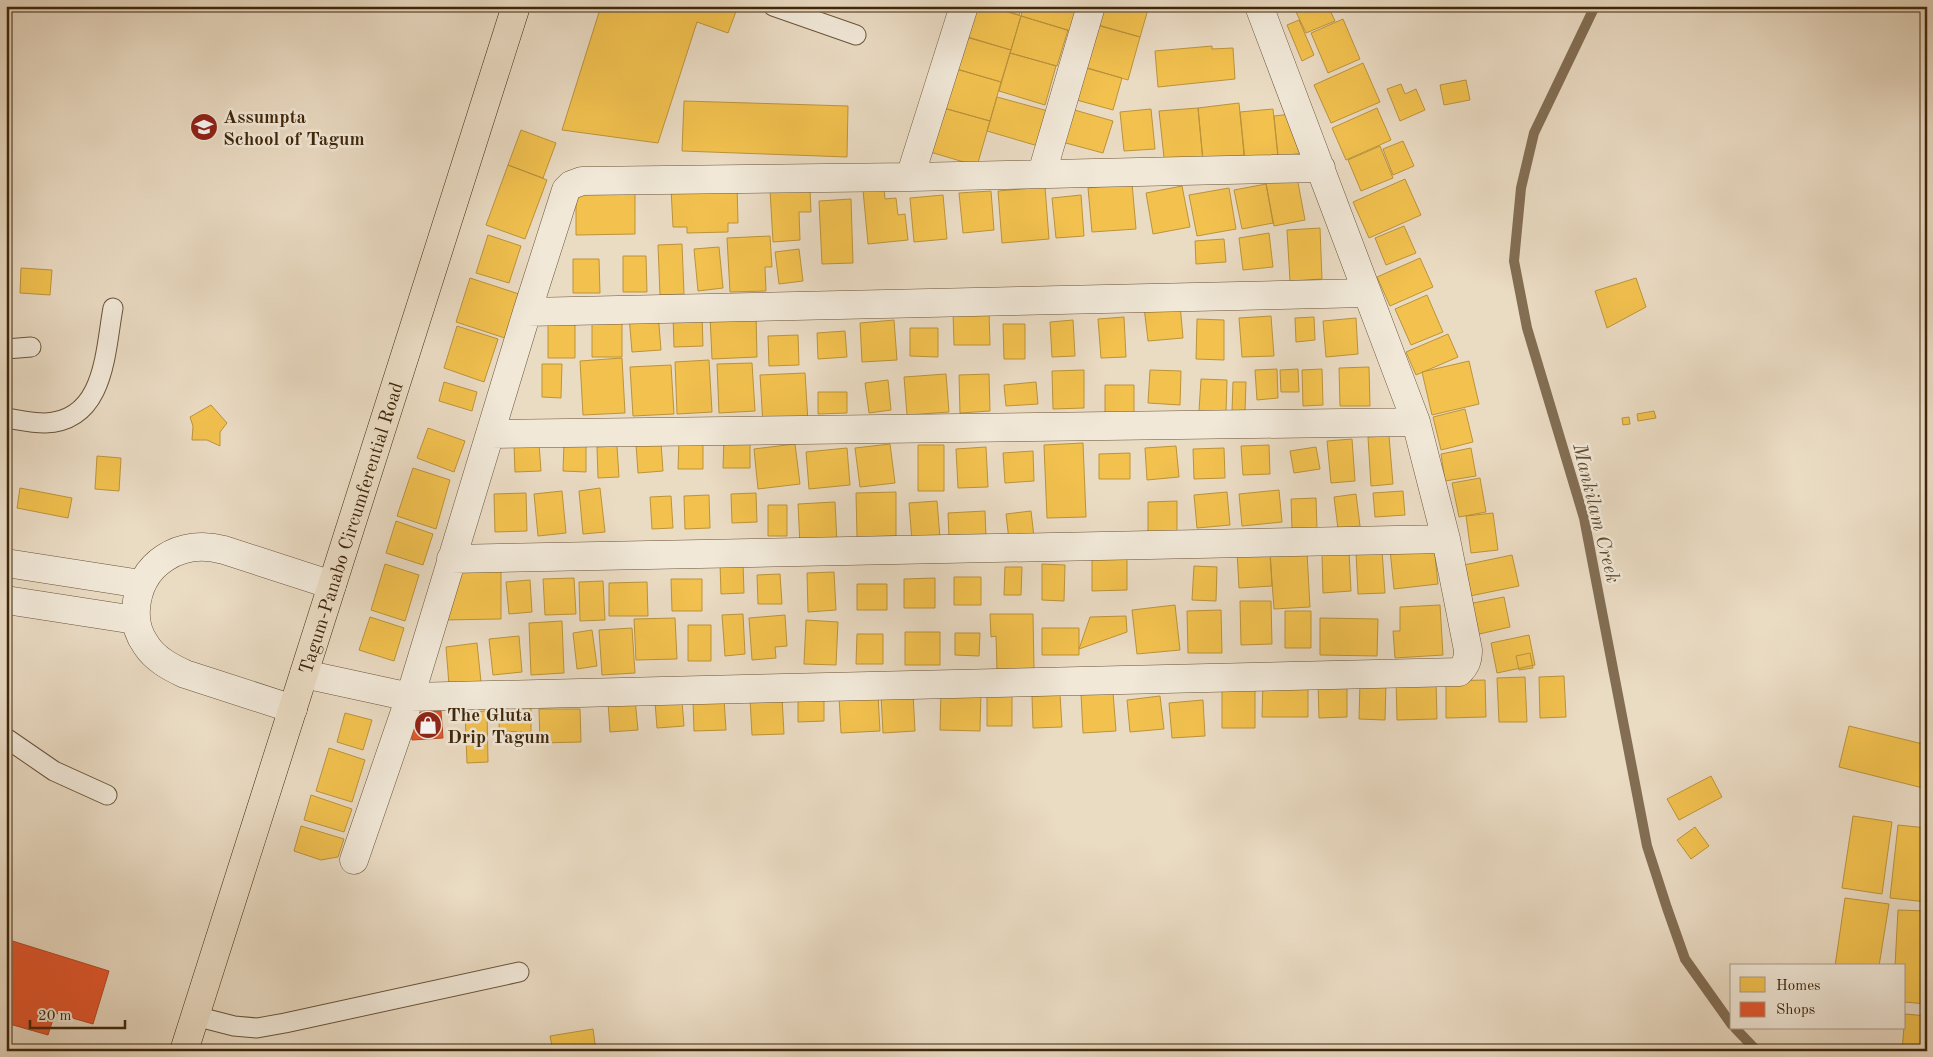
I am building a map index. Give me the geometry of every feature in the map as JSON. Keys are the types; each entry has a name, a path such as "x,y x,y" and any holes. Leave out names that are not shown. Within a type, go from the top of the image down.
{"highway":[{"name":"Tagum-Panabo Circumferential Road","path":"184,1051 516,6"}],"street":[{"path":"910,177 964,6"},
{"path":"1042,173 1091,6"},
{"path":"304,674 410,697 1459,672 1465,666 1468,659 1468,650 1446,539 1416,422 1258,6"},
{"path":"354,860 410,697 566,190 577,182 1321,168"},
{"path":"527,312 1367,292"},
{"path":"490,434 1416,422"},
{"path":"451,559 1446,539"},
{"path":"293,709 169,667 146,645 139,633 135,620 141,584 151,570 174,552 205,546 224,550 332,584"},
{"path":"6,564 141,584"},
{"path":"74,610 81,574"},
{"path":"6,600 135,620"}],"lane":[{"path":"773,6 856,35"},
{"path":"6,418 45,423 63,420 79,412 92,398 100,380 114,308"},
{"path":"6,349 31,347"},
{"path":"6,738 54,771 107,795"},
{"path":"195,1016 234,1026 257,1028 519,972"}],"building: Homes":[{"path":"601,6 738,6 728,33 697,22 658,143 562,130"},
{"path":"967,6 987,6 1021,16 1011,50 959,35"},
{"path":"991,6 1022,6 1019,15"},
{"path":"1023,6 1077,6 1070,31 1021,16"},
{"path":"1100,6 1149,6 1140,37 1095,24"},
{"path":"1293,6 1306,6 1295,11"},
{"path":"1310,6 1328,6 1335,21 1306,33 1296,12"},
{"path":"1021,16 1068,30 1057,66 1010,53"},
{"path":"1343,19 1360,59 1328,73 1311,33"},
{"path":"1299,20 1314,55 1302,61 1287,25"},
{"path":"1089,23 1140,37 1128,80 1078,65"},
{"path":"958,34 1011,50 1001,82 949,67"},
{"path":"1212,46 1212,49 1233,48 1235,79 1158,87 1155,51"},
{"path":"1010,53 1056,66 1045,105 999,91"},
{"path":"1363,63 1380,102 1331,123 1314,85"},
{"path":"950,67 1001,82 990,121 940,107"},
{"path":"1082,67 1122,78 1113,110 1073,99"},
{"path":"1466,80 1470,100 1444,105 1440,85"},
{"path":"1401,84 1405,94 1416,89 1425,110 1400,121 1387,89"},
{"path":"997,97 1048,111 1038,146 987,131"},
{"path":"684,101 848,106 847,157 682,151"},
{"path":"1239,103 1244,155 1203,160 1198,108"},
{"path":"940,107 990,121 977,166 927,151"},
{"path":"1198,108 1203,162 1165,167 1159,111"},
{"path":"1377,108 1391,140 1346,160 1332,128"},
{"path":"1071,109 1113,121 1103,153 1062,142"},
{"path":"1151,109 1155,149 1124,151 1120,112"},
{"path":"1273,109 1278,157 1245,160 1240,112"},
{"path":"1300,113 1304,153 1278,156 1274,116"},
{"path":"521,130 556,143 543,178 508,165"},
{"path":"1403,141 1414,166 1393,175 1383,149"},
{"path":"1380,146 1393,178 1361,191 1348,160"},
{"path":"508,165 547,180 525,239 486,225"},
{"path":"1296,172 1305,220 1274,226 1265,178"},
{"path":"1405,179 1421,215 1369,238 1353,202"},
{"path":"1132,183 1136,229 1092,232 1088,188"},
{"path":"1266,184 1273,223 1242,229 1234,190"},
{"path":"737,185 738,223 728,223 728,232 687,233 687,227 673,227 671,188"},
{"path":"1182,186 1190,227 1153,234 1146,193"},
{"path":"1045,187 1049,239 1002,243 998,191"},
{"path":"635,188 635,234 576,235 576,189"},
{"path":"884,188 885,199 896,198 898,215 905,214 908,240 868,244 863,190"},
{"path":"1229,188 1236,229 1197,236 1189,195"},
{"path":"770,190 810,190 811,212 799,212 800,240 773,242"},
{"path":"991,191 994,230 963,233 959,193"},
{"path":"943,195 947,239 914,242 910,198"},
{"path":"1081,195 1084,236 1056,238 1052,198"},
{"path":"851,199 853,263 822,264 819,201"},
{"path":"1404,226 1416,253 1386,265 1375,238"},
{"path":"1320,228 1322,279 1290,281 1287,230"},
{"path":"1269,233 1273,267 1243,270 1239,238"},
{"path":"488,235 521,246 509,283 476,273"},
{"path":"770,236 772,267 765,267 766,291 730,292 727,238"},
{"path":"1224,239 1226,262 1196,264 1195,241"},
{"path":"682,244 684,294 660,295 658,245"},
{"path":"719,247 723,288 698,291 694,249"},
{"path":"799,249 803,281 779,284 775,252"},
{"path":"623,256 646,256 647,292 623,292"},
{"path":"1420,258 1433,287 1390,306 1377,277"},
{"path":"573,259 599,259 600,293 573,293"},
{"path":"21,268 52,270 50,295 20,293"},
{"path":"6,277 8,277 9,317 6,317"},
{"path":"470,278 522,295 508,339 456,322"},
{"path":"1636,278 1646,307 1607,328 1595,291"},
{"path":"1427,295 1443,332 1411,345 1395,309"},
{"path":"1180,304 1183,338 1148,341 1144,307"},
{"path":"989,312 990,345 954,345 953,313"},
{"path":"658,313 661,350 632,352 629,316"},
{"path":"702,315 703,346 674,347 673,316"},
{"path":"756,315 757,357 712,359 710,316"},
{"path":"1271,316 1274,356 1242,357 1239,318"},
{"path":"1124,317 1126,357 1101,358 1098,319"},
{"path":"1314,317 1315,340 1296,342 1295,318"},
{"path":"1356,318 1358,354 1326,357 1323,321"},
{"path":"592,319 622,319 622,357 592,357"},
{"path":"1197,319 1224,320 1224,360 1196,359"},
{"path":"894,320 897,360 862,362 860,323"},
{"path":"1073,320 1075,356 1052,357 1050,322"},
{"path":"548,324 575,324 575,358 548,358"},
{"path":"1003,324 1025,324 1025,359 1004,359"},
{"path":"457,326 498,339 484,382 444,368"},
{"path":"910,328 938,328 938,357 910,356"},
{"path":"845,331 847,357 818,359 817,333"},
{"path":"1448,334 1458,357 1416,375 1406,352"},
{"path":"798,335 799,365 769,366 768,336"},
{"path":"622,358 625,413 583,415 580,361"},
{"path":"709,360 712,412 677,414 675,362"},
{"path":"1469,361 1479,404 1432,415 1422,372"},
{"path":"752,363 755,411 719,413 717,364"},
{"path":"542,364 562,364 561,398 542,397"},
{"path":"671,365 674,414 633,416 630,367"},
{"path":"1369,367 1370,406 1340,406 1339,368"},
{"path":"1277,369 1278,398 1257,400 1255,370"},
{"path":"1298,369 1299,392 1281,392 1280,370"},
{"path":"1322,369 1323,405 1303,406 1302,370"},
{"path":"1084,370 1084,408 1053,409 1052,371"},
{"path":"1150,370 1181,371 1180,405 1148,403"},
{"path":"805,373 808,422 763,425 760,375"},
{"path":"946,374 949,412 907,415 904,377"},
{"path":"989,374 990,411 960,413 959,375"},
{"path":"1201,379 1227,380 1226,412 1199,411"},
{"path":"888,380 891,410 869,413 865,383"},
{"path":"444,382 477,392 472,411 439,401"},
{"path":"1036,382 1038,404 1006,406 1004,385"},
{"path":"1233,382 1246,382 1245,412 1232,412"},
{"path":"1105,385 1134,385 1134,414 1105,414"},
{"path":"818,392 847,392 847,413 818,414"},
{"path":"211,405 227,423 220,432 220,446 207,440 192,440 193,426 190,417"},
{"path":"1465,409 1473,442 1441,450 1433,417"},
{"path":"1654,411 1656,418 1638,421 1637,414"},
{"path":"1629,417 1630,424 1623,425 1622,418"},
{"path":"428,428 465,441 454,472 417,458"},
{"path":"1389,436 1393,484 1371,486 1368,437"},
{"path":"724,439 750,439 750,468 723,468"},
{"path":"1352,439 1355,481 1331,483 1327,441"},
{"path":"679,440 703,440 703,469 678,469"},
{"path":"564,443 586,444 586,472 563,471"},
{"path":"661,443 663,471 638,473 636,444"},
{"path":"1083,443 1086,517 1047,518 1044,445"},
{"path":"539,444 541,471 515,472 514,445"},
{"path":"795,444 800,484 758,489 754,449"},
{"path":"890,444 895,483 860,487 855,448"},
{"path":"918,445 944,445 944,491 918,491"},
{"path":"1269,445 1270,474 1243,475 1241,446"},
{"path":"617,446 619,477 598,478 597,447"},
{"path":"1176,446 1179,477 1147,480 1145,448"},
{"path":"986,447 988,487 958,488 956,449"},
{"path":"1316,447 1320,469 1294,473 1290,451"},
{"path":"847,448 850,485 809,489 806,452"},
{"path":"1224,448 1225,478 1194,479 1193,449"},
{"path":"1471,448 1476,476 1445,481 1441,454"},
{"path":"1033,451 1034,481 1005,483 1003,453"},
{"path":"1130,453 1130,479 1099,479 1099,454"},
{"path":"97,456 121,458 119,491 95,489"},
{"path":"413,468 450,480 436,529 397,516"},
{"path":"1480,478 1486,512 1459,517 1452,483"},
{"path":"20,488 72,498 68,518 17,508"},
{"path":"600,488 605,532 583,534 579,491"},
{"path":"1279,490 1282,522 1242,526 1239,494"},
{"path":"562,491 566,533 538,536 534,494"},
{"path":"1403,491 1405,515 1375,517 1373,493"},
{"path":"896,492 896,536 857,537 856,493"},
{"path":"1227,492 1230,525 1197,528 1194,495"},
{"path":"526,493 527,531 495,532 494,494"},
{"path":"756,493 757,522 732,523 731,494"},
{"path":"1356,494 1360,526 1338,529 1334,497"},
{"path":"709,495 710,528 685,529 684,496"},
{"path":"671,496 673,528 652,529 650,497"},
{"path":"1316,498 1317,529 1292,529 1291,499"},
{"path":"937,501 940,538 912,541 909,503"},
{"path":"1177,501 1177,532 1148,532 1148,502"},
{"path":"835,502 837,543 800,545 798,504"},
{"path":"768,505 787,505 787,536 768,536"},
{"path":"985,511 986,537 949,538 948,513"},
{"path":"1031,511 1034,537 1009,540 1006,514"},
{"path":"1493,513 1498,550 1471,553 1466,516"},
{"path":"396,521 433,534 423,565 386,553"},
{"path":"1434,546 1438,584 1394,589 1390,550"},
{"path":"1270,549 1272,586 1239,588 1237,551"},
{"path":"1382,550 1385,593 1358,594 1356,552"},
{"path":"1307,552 1310,607 1274,609 1270,555"},
{"path":"1349,552 1351,591 1323,593 1322,554"},
{"path":"1127,553 1127,590 1092,591 1092,554"},
{"path":"1512,555 1519,586 1470,596 1464,565"},
{"path":"743,563 744,593 721,594 720,564"},
{"path":"385,564 419,575 405,621 371,610"},
{"path":"1042,564 1065,565 1064,601 1042,600"},
{"path":"1194,566 1217,567 1216,601 1192,600"},
{"path":"1005,567 1022,567 1021,595 1004,595"},
{"path":"461,568 501,569 501,619 443,620"},
{"path":"834,572 836,610 808,612 807,573"},
{"path":"780,574 782,604 758,604 757,575"},
{"path":"954,577 981,577 981,605 954,605"},
{"path":"574,578 576,614 545,615 543,579"},
{"path":"935,578 935,608 904,608 904,579"},
{"path":"671,579 702,579 702,611 672,611"},
{"path":"530,580 532,612 509,614 506,582"},
{"path":"603,581 605,620 580,621 579,582"},
{"path":"647,582 648,616 609,616 609,583"},
{"path":"857,584 887,584 887,610 857,610"},
{"path":"1504,597 1510,627 1475,635 1468,604"},
{"path":"1240,601 1271,601 1272,644 1241,645"},
{"path":"1175,605 1180,650 1137,654 1132,610"},
{"path":"1440,605 1443,655 1395,658 1393,631 1400,631 1400,607"},
{"path":"1221,610 1222,653 1188,653 1187,611"},
{"path":"1285,611 1311,611 1311,648 1285,648"},
{"path":"743,614 745,654 725,656 722,615"},
{"path":"990,614 1033,614 1034,670 997,671 996,636 991,637"},
{"path":"785,615 787,646 775,647 776,658 752,660 749,618"},
{"path":"1126,616 1127,632 1079,649 1090,617"},
{"path":"370,617 404,628 394,661 359,650"},
{"path":"675,618 677,659 636,660 634,619"},
{"path":"1320,618 1378,619 1377,656 1320,655"},
{"path":"806,620 838,622 836,665 804,664"},
{"path":"562,621 564,673 531,675 529,623"},
{"path":"688,625 711,625 711,661 688,661"},
{"path":"632,628 635,673 602,675 599,630"},
{"path":"1042,628 1079,628 1079,655 1042,655"},
{"path":"592,630 597,666 577,669 573,633"},
{"path":"905,632 940,632 940,665 905,665"},
{"path":"955,633 980,633 979,656 955,655"},
{"path":"857,634 883,634 883,664 856,664"},
{"path":"1529,635 1535,665 1497,673 1491,643"},
{"path":"519,636 522,672 493,675 489,639"},
{"path":"477,643 481,682 449,685 446,647"},
{"path":"1530,653 1533,668 1519,670 1516,656"},
{"path":"1564,676 1566,717 1540,718 1539,677"},
{"path":"1525,677 1527,722 1499,722 1497,678"},
{"path":"1485,680 1486,717 1446,718 1446,681"},
{"path":"1263,681 1308,681 1308,717 1262,717"},
{"path":"1347,681 1347,717 1319,718 1318,682"},
{"path":"1396,681 1436,681 1437,719 1397,720"},
{"path":"1360,682 1386,683 1385,720 1359,719"},
{"path":"1255,687 1255,728 1222,728 1222,688"},
{"path":"941,690 981,691 980,731 940,730"},
{"path":"1113,692 1116,731 1083,733 1081,694"},
{"path":"913,693 915,731 883,733 881,695"},
{"path":"878,695 880,731 841,733 839,697"},
{"path":"1060,695 1062,727 1033,728 1032,696"},
{"path":"987,696 1012,696 1012,726 987,726"},
{"path":"1160,696 1164,729 1130,732 1127,700"},
{"path":"782,697 784,734 752,735 750,699"},
{"path":"824,697 824,721 798,722 798,698"},
{"path":"635,699 638,730 610,732 608,702"},
{"path":"724,699 726,730 694,731 693,701"},
{"path":"1203,700 1205,736 1172,738 1169,703"},
{"path":"682,701 684,726 657,728 655,702"},
{"path":"500,703 531,704 531,732 499,731"},
{"path":"539,709 580,709 581,742 540,743"},
{"path":"487,711 488,762 467,763 465,712"},
{"path":"345,713 372,720 363,750 337,742"},
{"path":"1849,726 1927,745 1927,789 1839,767"},
{"path":"329,748 365,760 352,802 316,791"},
{"path":"1711,776 1722,797 1679,820 1667,799"},
{"path":"311,795 352,809 344,832 304,820"},
{"path":"1853,816 1892,822 1882,894 1842,888"},
{"path":"1898,825 1927,828 1927,902 1890,898"},
{"path":"301,826 344,839 338,857 321,860 294,851"},
{"path":"1695,827 1709,846 1691,859 1677,840"},
{"path":"1845,898 1889,904 1879,964 1835,964"},
{"path":"1898,910 1927,911 1927,1004 1906,1002 1906,964 1895,964"},
{"path":"1906,1014 1927,1016 1927,1051 1902,1051 1904,1030 1906,1030"},
{"path":"593,1029 596,1051 553,1051 550,1036"}],"building: Shops":[{"path":"441,711 443,738 412,740 410,713"},
{"path":"6,939 109,971 93,1024 55,1013 48,1035 6,1023"}],"waterway":[{"name":"Mankilam Creek","path":"1595,6 1534,133 1521,188 1514,261 1527,328 1584,518 1647,846 1685,959 1730,1022"},
{"name":"Mankilam Creek","path":"1737,1030 1757,1051"}],"place":[{"name":"Assumpta School of Tagum","path":"204,127"},
{"name":"The Gluta Drip Tagum","path":"428,725"}]}
